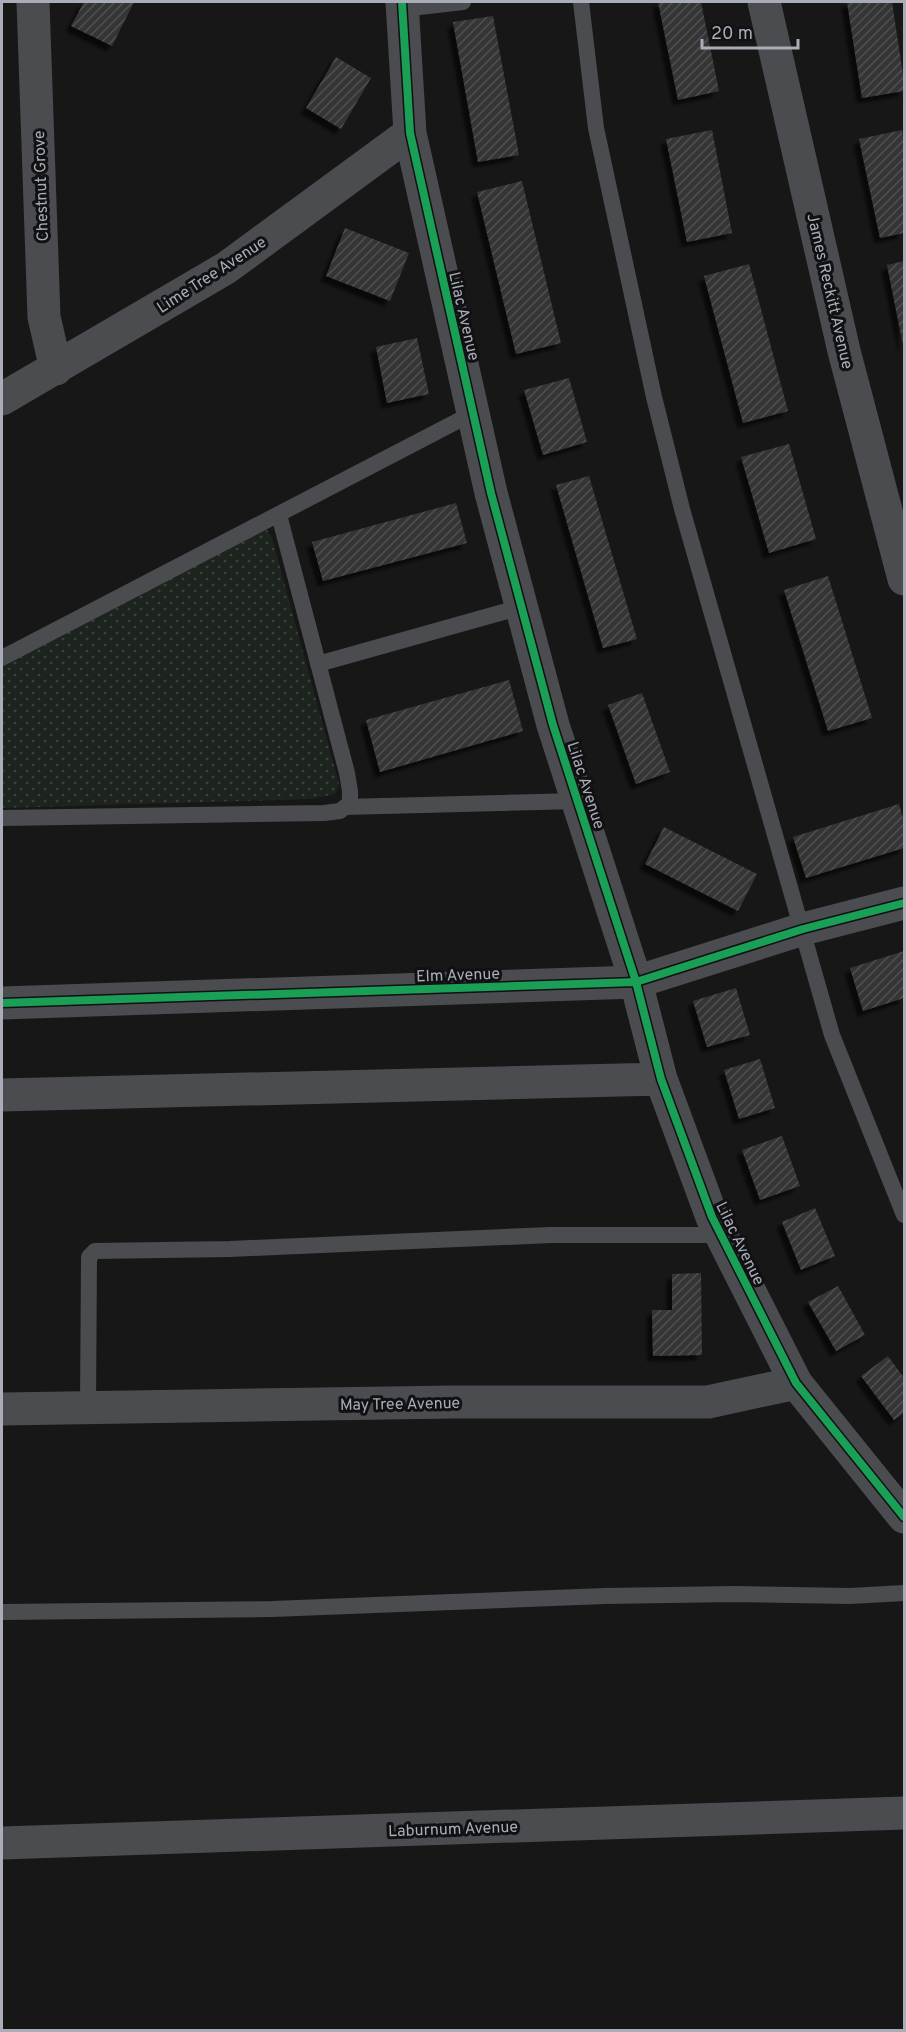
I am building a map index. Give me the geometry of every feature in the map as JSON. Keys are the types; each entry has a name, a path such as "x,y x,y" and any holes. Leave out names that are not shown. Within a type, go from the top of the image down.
{"street":[{"name":"Chestnut Grove","path":"33,2 44,317 56,369"},
{"name":"James Reckitt Avenue","path":"764,2 844,351 904,579"},
{"name":"Lilac Avenue","path":"402,5 410,133 491,493 553,725 636,982 661,1079 712,1218 796,1383 904,1517"},
{"name":"Lime Tree Avenue","path":"2,399 226,268 410,133"},
{"name":"Elm Avenue","path":"2,1003 636,982 803,929 904,903"},
{"path":"2,1095 661,1079"},
{"name":"May Tree Avenue","path":"2,1409 453,1402 708,1402 796,1383"},
{"name":"Laburnum Avenue","path":"2,1843 904,1813"}],"lane":[{"path":"402,5 463,2"},
{"path":"581,2 596,128 654,398 682,510 832,1035 904,1215"},
{"path":"2,658 473,413"},
{"path":"2,818 324,813 340,811 350,803 350,790 279,515"},
{"path":"318,664 521,607"},
{"path":"345,807 578,801"},
{"path":"88,1408 89,1257 95,1251 230,1249 551,1235 721,1235"},
{"path":"2,1612 272,1609 605,1596 735,1594 850,1596 904,1593"}],"shaded area":[{"path":"267,530 272,538 339,784 335,794 311,799 2,808 2,667 253,534"}],"building":[{"path":"84,2 134,2 112,46 71,26"},
{"path":"658,2 701,2 719,91 678,100"},
{"path":"847,2 892,2 904,91 862,98"},
{"path":"493,16 519,155 478,162 453,22"},
{"path":"336,57 371,78 341,129 306,108"},
{"path":"712,130 732,233 687,242 666,139"},
{"path":"902,130 904,233 880,238 859,139"},
{"path":"522,181 561,343 516,354 477,192"},
{"path":"345,228 409,253 390,301 326,276"},
{"path":"904,261 904,345 903,345 887,265"},
{"path":"749,264 788,411 743,423 704,276"},
{"path":"417,338 429,394 387,403 376,347"},
{"path":"569,378 587,442 543,455 524,390"},
{"path":"789,444 816,539 769,553 741,457"},
{"path":"589,476 637,639 603,648 556,485"},
{"path":"456,503 467,543 323,581 312,542"},
{"path":"828,576 872,718 828,731 784,590"},
{"path":"509,680 523,731 380,772 366,720"},
{"path":"642,693 670,772 636,784 608,705"},
{"path":"899,804 904,822 904,848 806,878 793,837"},
{"path":"664,827 757,874 738,911 645,864"},
{"path":"904,951 904,998 863,1011 850,968"},
{"path":"736,988 750,1035 707,1047 693,1001"},
{"path":"760,1059 775,1108 739,1119 724,1070"},
{"path":"782,1136 800,1186 760,1200 742,1150"},
{"path":"815,1208 835,1256 801,1270 782,1222"},
{"path":"701,1273 702,1355 653,1356 652,1310 672,1310 672,1274"},
{"path":"838,1286 865,1335 836,1351 808,1302"},
{"path":"888,1356 904,1378 904,1413 894,1420 861,1376"}],"cycle path":[{"path":"402,2 410,133 491,493 553,725 636,982 661,1079 712,1217 796,1383 904,1517"},
{"path":"2,1003 636,982 803,929 904,903"}]}
